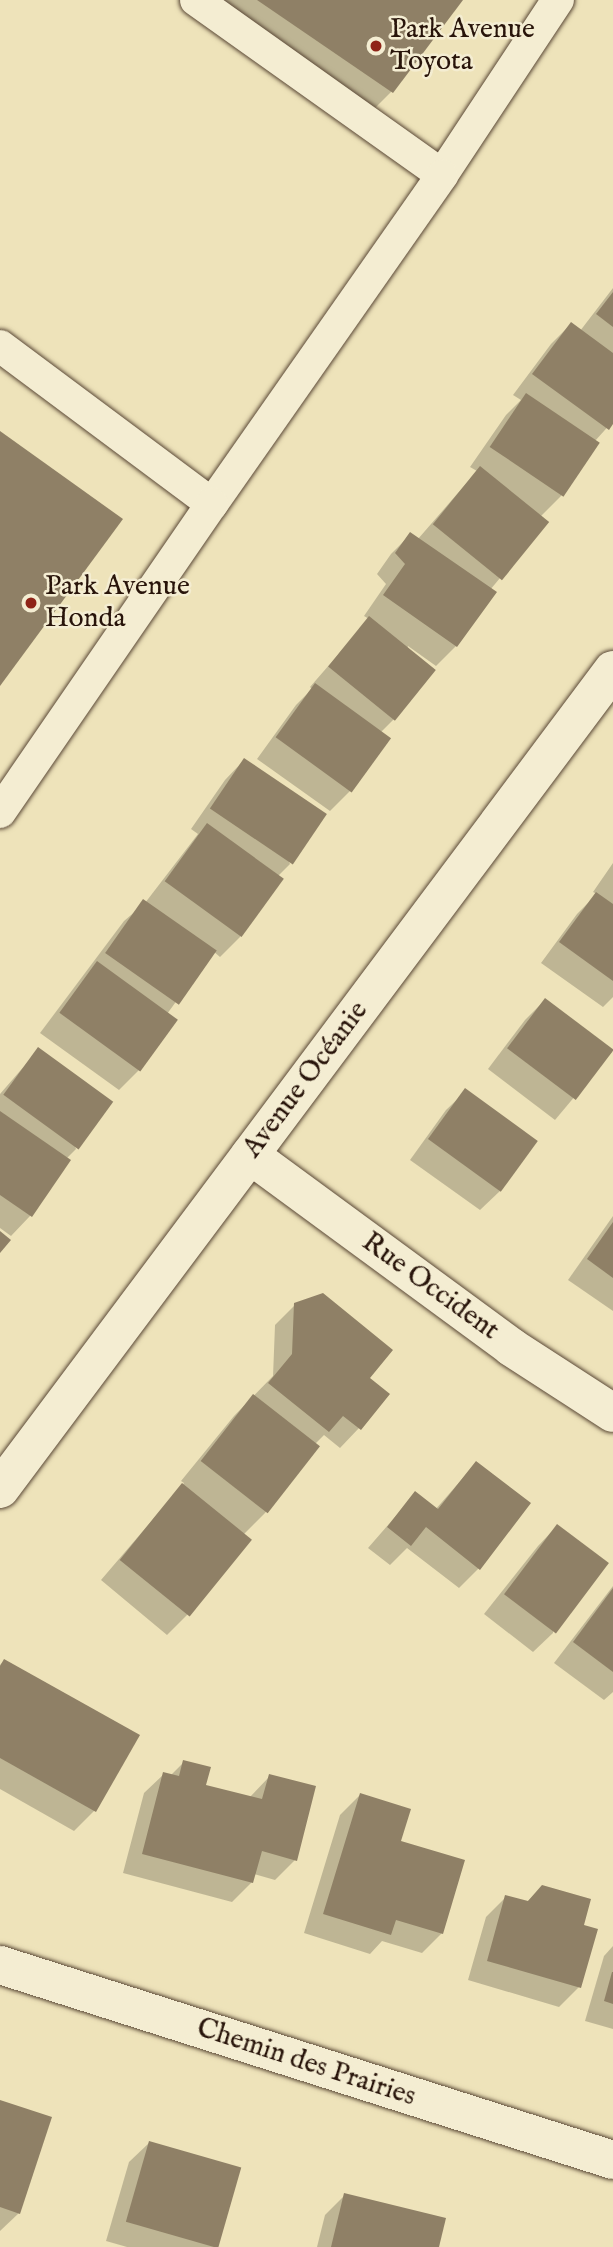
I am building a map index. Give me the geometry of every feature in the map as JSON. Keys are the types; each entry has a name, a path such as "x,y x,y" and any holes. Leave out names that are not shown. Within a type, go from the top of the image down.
{"street":[{"name":"Avenue Océanie","path":"0,1489 613,670"},
{"name":"Rue Occident","path":"250,1155 511,1347 613,1413"},
{"name":"Chemin des Prairies","path":"0,1965 613,2160"}],"lane":[{"path":"196,0 442,175"},
{"path":"0,812 442,175 558,0"},
{"path":"0,346 212,504"}],"building":[{"name":"Park Avenue Toyota","path":"257,0 463,0 393,93"},
{"path":"613,292 613,327 596,314"},
{"path":"571,322 613,353 613,424 609,430 532,374"},
{"path":"526,393 600,443 563,497 490,447"},
{"name":"Park Avenue Honda","path":"0,431 123,519 0,686"},
{"path":"480,466 549,522 502,580 433,524"},
{"path":"410,532 497,592 457,647 383,595 405,564 395,553"},
{"path":"369,616 436,670 395,721 328,667"},
{"path":"315,683 391,738 352,792 276,737"},
{"path":"244,758 327,814 293,864 210,809"},
{"path":"207,823 284,879 242,937 165,881"},
{"path":"596,892 613,904 613,981 559,942"},
{"path":"143,899 217,951 179,1005 105,953"},
{"path":"97,961 178,1020 140,1072 59,1013"},
{"path":"545,998 613,1049 576,1100 507,1048"},
{"path":"38,1047 113,1102 79,1149 3,1095"},
{"path":"465,1088 538,1141 501,1192 428,1139"},
{"path":"0,1111 71,1160 32,1217 0,1195"},
{"path":"613,1222 613,1278 587,1259"},
{"path":"0,1231 11,1240 0,1253"},
{"path":"323,1293 393,1350 370,1378 390,1394 361,1430 343,1416 329,1432 268,1383 292,1354 294,1303"},
{"path":"253,1394 320,1446 268,1513 201,1461"},
{"path":"476,1461 531,1503 480,1570 426,1527 411,1546 387,1527 415,1491 438,1509"},
{"path":"182,1483 252,1540 190,1617 120,1560"},
{"path":"557,1524 609,1563 556,1633 504,1594"},
{"path":"613,1588 613,1672 573,1642"},
{"path":"4,1659 140,1735 96,1812 0,1758 0,1666"},
{"path":"183,1760 211,1767 206,1785 262,1799 269,1774 316,1786 297,1861 262,1851 253,1883 142,1854 163,1772 179,1776"},
{"path":"360,1793 411,1809 401,1841 465,1860 443,1934 396,1920 391,1935 323,1914"},
{"path":"542,1885 591,1899 584,1925 598,1929 581,1988 487,1961 505,1895 528,1901"},
{"path":"613,1972 613,2004 604,2001"},
{"path":"0,2100 52,2117 20,2214 0,2207"},
{"path":"149,2141 241,2167 218,2247 126,2222"},
{"path":"344,2193 446,2218 439,2247 331,2247"}],"place":[{"name":"Park Avenue Toyota","path":"376,46"},
{"name":"Park Avenue Honda","path":"31,603"}]}
